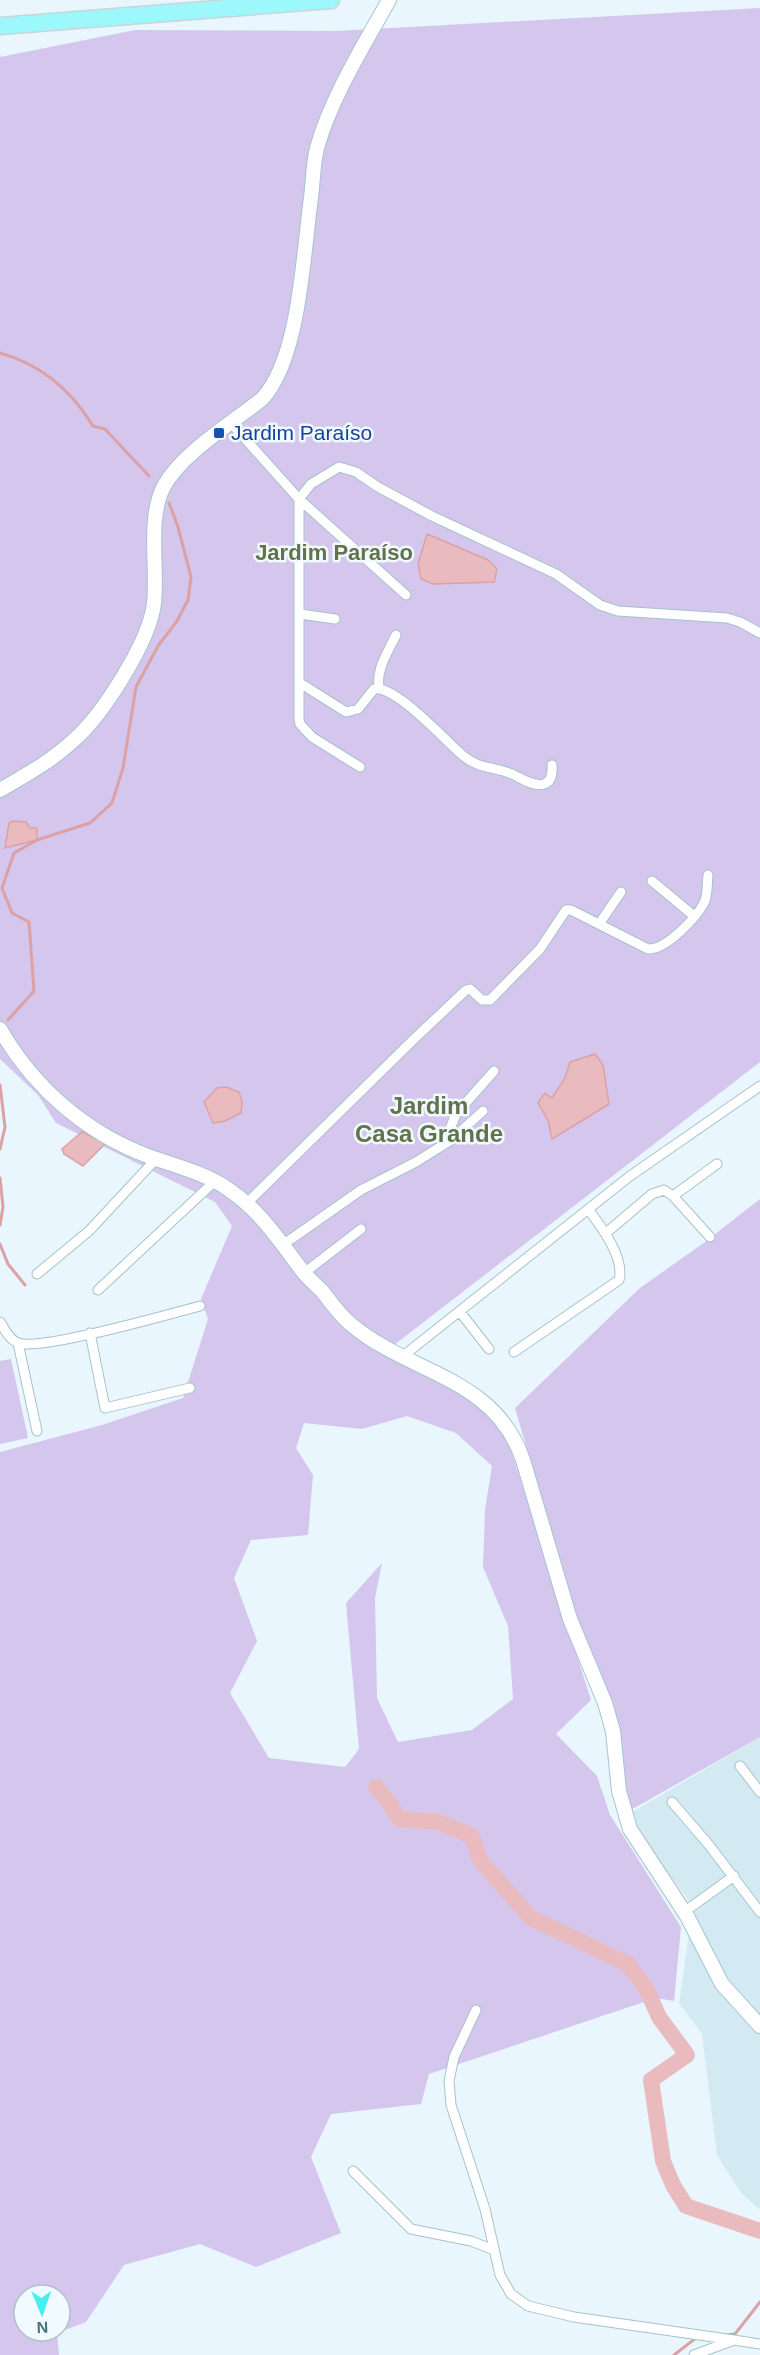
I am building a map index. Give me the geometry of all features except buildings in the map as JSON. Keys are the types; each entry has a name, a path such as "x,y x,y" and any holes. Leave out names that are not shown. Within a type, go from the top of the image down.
{"highway":[{"path":"0,26 323,1"}],"main road":[{"path":"0,790 58,754 75,740 121,679 149,629 154,604 158,506 163,488 184,461 262,399 273,388 280,374 291,336 298,297 317,149 339,92 389,0"},
{"path":"0,1029 14,1052 35,1078 90,1128 156,1159 215,1181 248,1203 264,1219 304,1273 352,1326 403,1356 444,1376 481,1399 498,1416 518,1445 570,1619 605,1703 613,1731 619,1791 630,1829 684,1912 722,1984 760,2026"}],"street":[{"path":"231,423 299,499 406,595"},
{"path":"360,767 312,737 300,724 298,712 300,683 299,499 302,492 339,467 346,468 432,516 556,574 600,605 618,611 727,618 740,621 760,633"},
{"path":"300,614 335,619"},
{"path":"396,635 380,669 379,687 423,717 462,756 481,767 507,772 532,785 539,785 545,784 552,776 552,765"},
{"path":"300,683 346,712 358,709 374,689 379,687"},
{"path":"248,1203 466,990 472,991 482,1000 490,1000 540,949 566,910 571,910 648,949 655,949 672,939 706,901 708,875"},
{"path":"652,881 694,916"},
{"path":"599,924 621,892"},
{"path":"444,1144 456,1114 494,1071"},
{"path":"403,1356 588,1209 673,1145 760,1086"},
{"path":"284,1244 361,1190 416,1162 444,1144 483,1111"},
{"path":"37,1274 89,1231 156,1159"},
{"path":"673,1196 717,1164"},
{"path":"98,1290 215,1181"},
{"path":"606,1233 652,1194 664,1190 673,1196 710,1237"},
{"path":"514,1352 619,1280 620,1274 613,1246 588,1209"},
{"path":"304,1273 361,1228"},
{"path":"0,1322 8,1337 18,1343 32,1344 90,1333 200,1306"},
{"path":"460,1312 489,1349"},
{"path":"90,1333 105,1408 190,1388"},
{"path":"18,1343 37,1431"},
{"path":"740,1766 760,1792"},
{"path":"672,1802 734,1876 760,1912"},
{"path":"684,1912 734,1876"},
{"path":"476,2010 454,2057 450,2089 451,2105 485,2209 500,2275 511,2294 528,2306 574,2317 760,2344"},
{"path":"353,2171 411,2229 471,2241 494,2250"},
{"path":"694,2355 734,2340"}],"shaded area":[{"path":"760,8 760,1062 385,1352 479,1403 506,1434 591,1700 556,1734 597,1776 610,1815 681,1927 674,2001 656,1998 429,2074 421,2104 331,2114 311,2157 341,2233 256,2267 200,2244 124,2265 86,2322 72,2327 72,2283 12,2283 12,2343 58,2343 59,2355 0,2355 0,1452 102,1425 183,1398 208,1319 201,1299 232,1226 215,1202 56,1123 38,1095 0,1059 0,57 135,30 337,31","holes":["407,1416 456,1433 492,1466 485,1510 483,1567 508,1626 513,1699 472,1730 398,1742 377,1698 375,1598 382,1563 346,1603 359,1749 345,1767 269,1758 230,1693 257,1641 234,1578 251,1540 308,1535 313,1475 296,1448 304,1423 362,1429"]},
{"path":"427,534 488,560 497,569 494,582 433,584 421,579 418,564"},
{"path":"26,822 30,828 37,828 37,840 5,848 9,823"},
{"path":"595,1054 603,1065 609,1104 552,1139 548,1120 538,1103 545,1093 552,1098 565,1078 570,1062"},
{"path":"226,1087 239,1092 242,1101 241,1113 225,1121 213,1123 204,1102 217,1088"},
{"path":"82,1132 106,1143 83,1166 64,1154 62,1149"},
{"path":"760,1199 760,1737 629,1811 589,1661 515,1408 640,1288"},
{"path":"11,1359 28,1438 0,1444 0,1361"},
{"path":"760,1737 760,2210 741,2193 717,2155 702,2034 679,2003 693,1906 659,1861 629,1814"}],"waterway":[{"path":"0,353 28,364 53,380 75,401 93,426 105,429 149,476"},
{"path":"8,1020 34,991 29,922 12,913 2,888 14,853 37,840 90,823 112,803 123,768 136,687 158,646 177,621 188,600 191,577 169,503"},
{"path":"0,1085 5,1127 0,1149"},
{"path":"0,1178 3,1207 0,1225"},
{"path":"0,1244 8,1264 25,1285"},
{"path":"376,1787 399,1819 438,1822 472,1836 480,1860 531,1918 628,1964 646,1988 659,2017 687,2055 651,2080 663,2161 673,2185 686,2206 760,2231"},
{"path":"726,2335 735,2334 760,2302"},
{"path":"674,2355 696,2338"}],"place":[{"name":"Jardim Paraíso","path":"219,433"}],"district":[{"name":"Jardim Paraíso","path":"334,552"},
{"name":"Jardim Casa Grande","path":"429,1120"}]}
